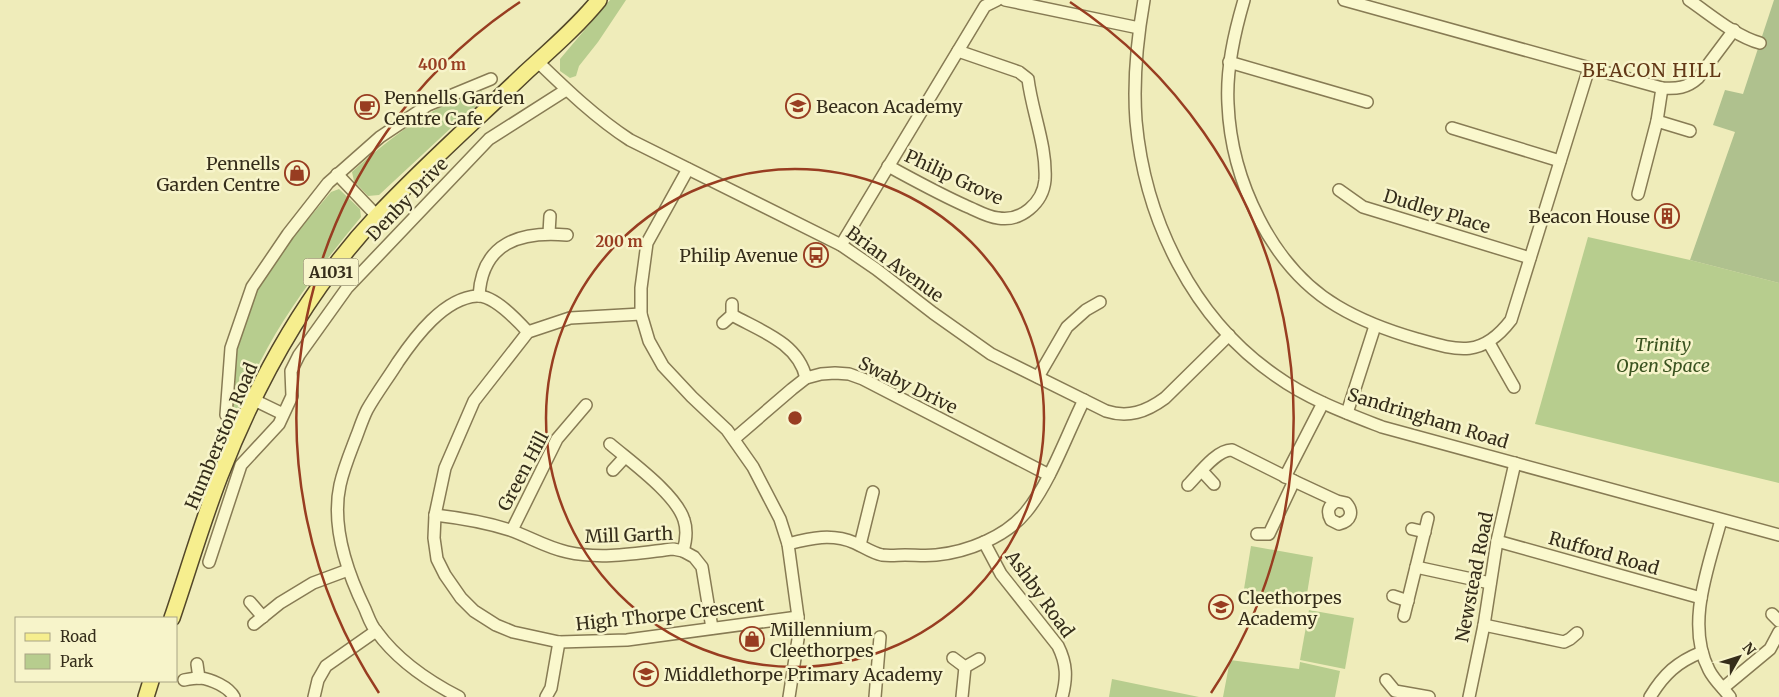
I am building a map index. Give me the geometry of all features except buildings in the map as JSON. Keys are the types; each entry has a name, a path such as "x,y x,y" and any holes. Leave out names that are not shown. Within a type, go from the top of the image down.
{"main road":[{"name":"Humberston Road","path":"172,617 220,477 254,400 293,328 320,286 377,216 538,62 599,0"},
{"path":"146,697 151,682"}],"street":[{"path":"841,245 985,6 997,0"},
{"path":"1005,0 1139,28"},
{"name":"Sandringham Road","path":"1144,0 1139,28 1135,76 1136,121 1143,166 1155,210 1163,232 1201,302 1229,335 1276,376 1323,403 1382,426 1779,535"},
{"path":"1244,0 1229,62 1228,102 1233,144 1242,177 1263,227 1292,268 1336,306 1375,326 1452,349 1472,348 1489,343 1511,320 1589,68"},
{"path":"1344,0 1662,88 1675,89 1692,83 1698,78 1734,30"},
{"path":"1690,0 1734,30 1760,43"},
{"name":"Philip Grove","path":"888,166 939,194 988,216 1008,218 1027,212 1040,198 1045,181 1044,164 1028,79 1019,72 958,50"},
{"name":"Brian Avenue","path":"538,62 566,90 630,140 841,245 876,268 933,313 991,354 1116,414 1136,413 1147,410 1165,398 1229,335"},
{"path":"1229,62 1367,102"},
{"path":"226,415 231,348 252,287 288,234 337,174 380,137 428,104 491,79"},
{"path":"1638,194 1658,121 1662,88"},
{"name":"Denby Drive","path":"210,562 241,465 279,424 292,396 291,371 299,355 346,288 489,139 566,90"},
{"path":"1658,121 1690,131"},
{"path":"1452,128 1560,161"},
{"path":"688,169 647,243 641,288 641,314 649,341 663,366 734,439 753,467 780,519 788,544 798,617 798,639 789,697"},
{"path":"337,174 377,216"},
{"name":"Dudley Place","path":"1339,190 1363,207 1530,258"},
{"path":"549,233 550,216"},
{"path":"479,296 483,272 490,259 501,247 523,236 549,233 567,235"},
{"path":"460,697 412,669 394,652 376,631 348,570 338,525 338,497 343,474 366,411 414,339 448,308 462,299 479,296 492,301 504,309 528,332 570,318 641,314"},
{"path":"1038,377 1067,327 1086,310 1100,302"},
{"path":"729,314 777,339 788,348 798,357 804,367 806,378"},
{"path":"1347,413 1375,326"},
{"name":"High Thorpe Crescent","path":"528,332 474,401 446,468 435,515 434,538 437,559 450,584 474,612 513,632 559,642 627,640 798,617"},
{"path":"1489,343 1514,387"},
{"name":"Swaby Drive","path":"734,439 806,378 821,374 849,374 863,379 1049,475"},
{"path":"254,400 284,414"},
{"path":"788,544 830,536 846,539 883,555 935,555 952,553 984,542 1008,528 1027,511 1049,475 1084,400"},
{"path":"1256,534 1269,534 1289,479 1323,403"},
{"name":"Green Hill","path":"512,530 557,439 586,405"},
{"path":"610,444 673,500 680,510 685,527 683,551"},
{"path":"1188,485 1216,456 1222,451 1228,450 1236,452 1337,501"},
{"path":"613,470 625,457"},
{"name":"Newstead Road","path":"1469,697 1484,625 1497,541 1515,464"},
{"path":"1202,471 1214,484"},
{"path":"860,545 873,492"},
{"name":"Mill Garth","path":"435,515 474,520 512,530 552,549 586,556 607,556 673,549 683,551 694,557 702,567 712,628"},
{"path":"1404,616 1428,518"},
{"path":"1721,520 1701,598 1699,624 1702,652 1709,670 1727,693 1773,646 1779,632"},
{"path":"1412,529 1425,532"},
{"name":"Rufford Road","path":"1497,541 1701,598"},
{"name":"Ashby Road","path":"984,542 1000,574 1058,646 1064,658 1066,668 1066,680 1062,697"},
{"path":"1416,567 1490,583"},
{"path":"250,602 259,620 280,603 313,583 348,570"},
{"path":"1393,596 1408,600"},
{"path":"1484,625 1567,647 1570,639 1577,632"},
{"path":"314,697 318,680 326,666 376,631"},
{"path":"875,697 880,637"},
{"path":"546,697 551,688 559,642"},
{"path":"1650,697 1658,684 1676,665 1702,652"},
{"path":"953,658 965,667"},
{"path":"965,667 979,659"},
{"path":"197,664 199,678"},
{"path":"962,697 965,667"},
{"path":"184,680 199,678 211,681 227,689 234,697"},
{"path":"1386,680 1393,694 1428,697"}],"green space":[{"path":"610,0 626,0 598,42 579,66 576,76 570,78 560,71 560,59"},
{"path":"1774,0 1779,0 1779,283 1690,260 1735,132 1713,125 1725,90 1743,94"},
{"path":"481,90 484,95 474,109 379,195 368,196 354,181 352,172 412,124 445,105"},
{"path":"339,189 360,209 361,217 294,305 260,362 238,410 232,408 236,345 260,280 331,192"},
{"name":"Trinity Open Space","path":"1588,237 1690,260 1779,283 1779,483 1535,424"},
{"path":"1251,546 1313,557 1306,600 1244,589"},
{"path":"1309,610 1354,618 1345,669 1300,660"},
{"path":"1230,660 1299,669 1300,662 1340,671 1335,697 1223,697"},
{"path":"1112,679 1199,697 1109,697"}],"place":[{"name":"Beacon Academy","path":"798,106"},
{"name":"Pennells Garden Centre Cafe","path":"367,107"},
{"name":"Pennells Garden Centre","path":"297,173"},
{"name":"Beacon House","path":"1667,216"},
{"name":"Philip Avenue","path":"816,255"},
{"name":"Cleethorpes Academy","path":"1221,607"},
{"name":"Millennium Cleethorpes","path":"752,639"},
{"name":"Middlethorpe Primary Academy","path":"646,674"}],"district":[{"name":"BEACON HILL","path":"1652,70"}]}
